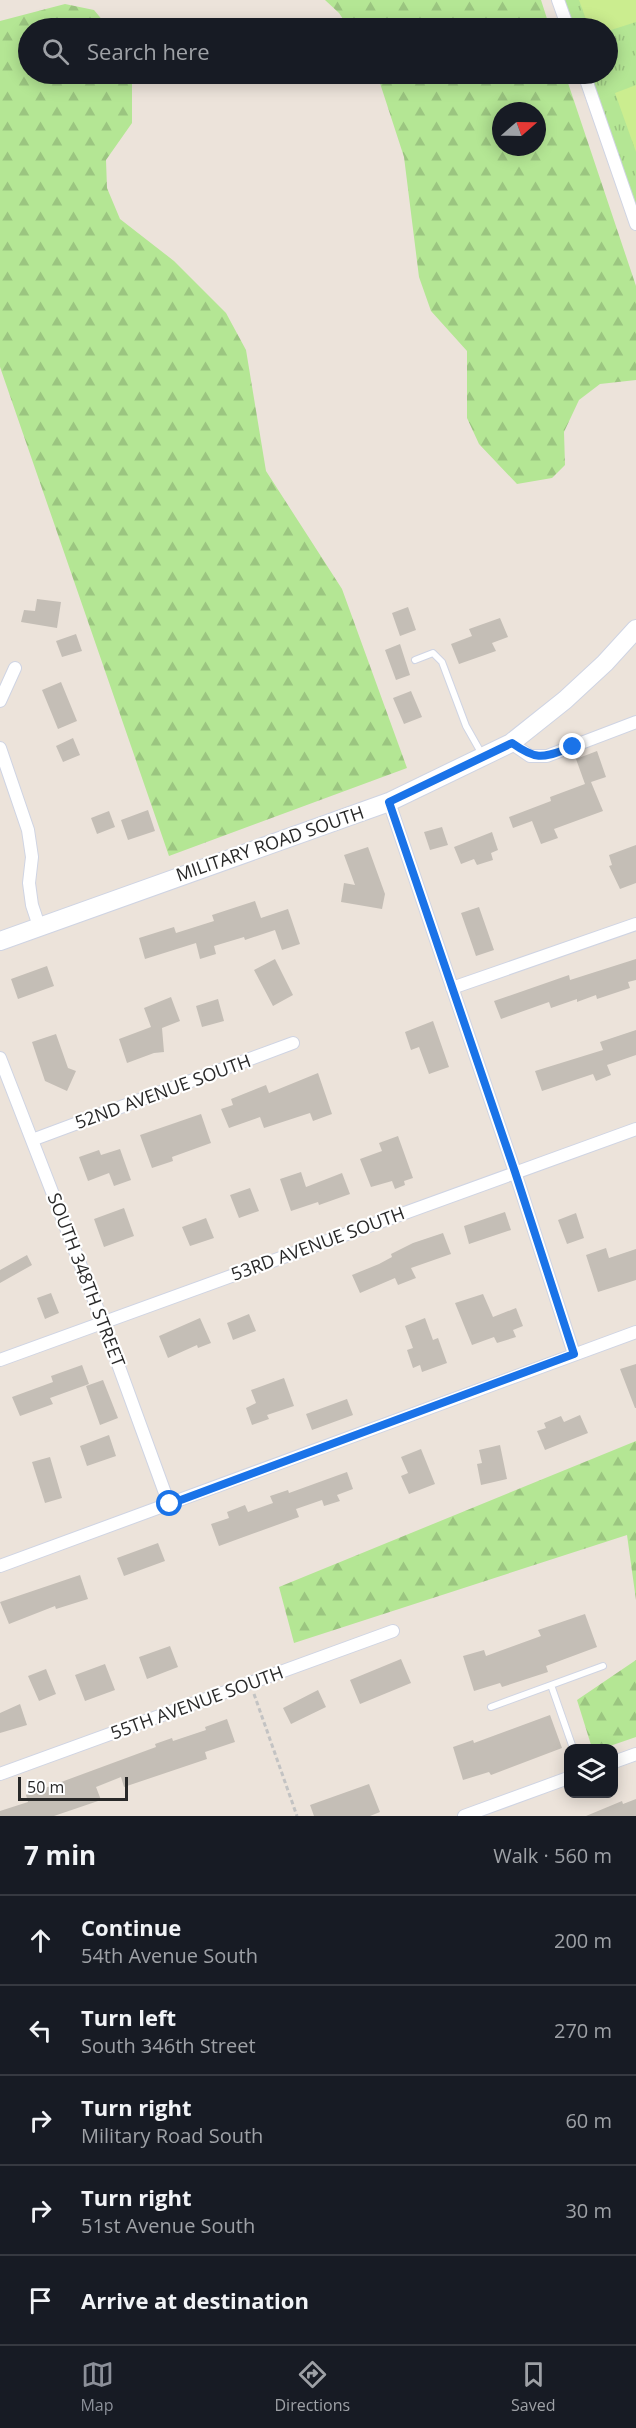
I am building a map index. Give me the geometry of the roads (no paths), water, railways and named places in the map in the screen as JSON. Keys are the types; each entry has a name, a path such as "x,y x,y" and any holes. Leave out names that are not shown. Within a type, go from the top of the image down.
{"main road":[{"name":"MILITARY ROAD SOUTH","path":"0,941 389,802 512,743 573,693 636,629"}],"street":[{"path":"558,0 564,18"},
{"path":"587,84 636,225"},
{"path":"0,700 15,668"},
{"path":"512,743 530,756 547,756 636,722"},
{"path":"0,748 28,830 33,857 29,883 32,905 39,926"},
{"path":"389,802 515,1172 574,1354"},
{"path":"452,988 636,924"},
{"name":"52ND AVENUE SOUTH","path":"32,1140 293,1043"},
{"name":"SOUTH 348TH STREET","path":"0,1058 103,1323 170,1504"},
{"name":"53RD AVENUE SOUTH","path":"0,1360 636,1129"},
{"path":"0,1566 636,1332"},
{"name":"55TH AVENUE SOUTH","path":"0,1774 393,1631"},
{"path":"618,1761 636,1754"},
{"path":"464,1816 564,1779"}],"lane":[{"path":"416,660 433,653 442,662 465,726 483,757"},
{"path":"491,1707 603,1666"},
{"path":"551,1685 571,1744"}]}
